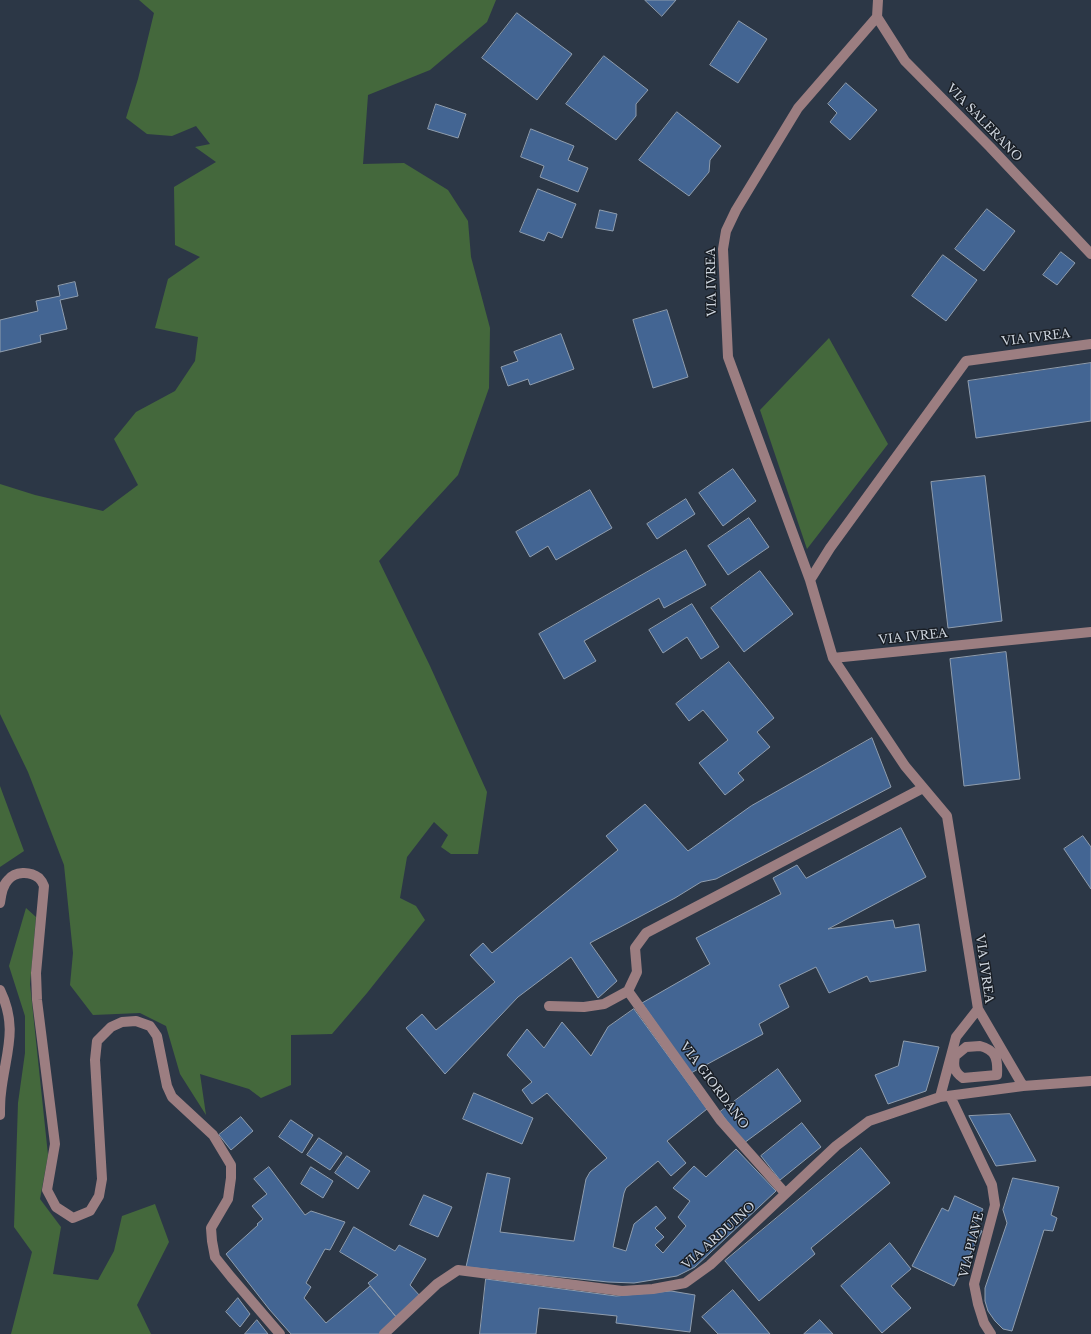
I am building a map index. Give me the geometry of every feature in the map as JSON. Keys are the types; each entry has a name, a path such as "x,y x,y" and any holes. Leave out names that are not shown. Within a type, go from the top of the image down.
{"street":[{"path":"877,17 878,0"},
{"name":"VIA SALERANO","path":"877,17 905,61 990,147 1091,254"},
{"name":"VIA IVREA","path":"877,17 798,108 736,210 726,231 723,249 728,357 810,580 833,658 905,766 947,816 978,1009 956,1037 945,1097"},
{"name":"VIA IVREA","path":"810,580 830,548 966,361 1091,344"},
{"name":"VIA IVREA","path":"833,658 1091,632"},
{"path":"549,1006 584,1007 604,1004 628,991 637,972 635,948 646,932 923,788"},
{"path":"0,903 4,886 8,879 16,874 25,872 34,875 40,879 44,886 36,973 37,1000 55,1144 47,1190 56,1207 73,1218 90,1211 100,1196 102,1179 95,1060 98,1041 111,1028 122,1022 136,1021 150,1026 157,1036 167,1086 172,1097 213,1135 231,1165 228,1199 211,1228 215,1257 280,1334"},
{"path":"0,990 8,1009 10,1030 9,1051 1,1094 0,1115"},
{"name":"VIA GIORDANO","path":"628,991 720,1121 786,1193"},
{"path":"978,1009 1023,1086"},
{"path":"980,1046 987,1048 994,1054 998,1063 997,1075 963,1078 956,1072 954,1062 955,1056 966,1047 980,1046"},
{"path":"945,1097 1023,1086 1091,1081"},
{"name":"VIA ARDUINO","path":"384,1334 437,1284 458,1270 622,1291 653,1289 686,1283 710,1265 836,1146 868,1121 945,1097"},
{"name":"VIA PIAVE","path":"945,1097 992,1185 995,1205 974,1284 984,1323 991,1334"}],"green space":[{"path":"139,0 496,0 487,22 430,70 368,95 363,164 404,163 448,190 468,221 471,257 490,328 489,388 458,475 379,561 430,666 487,792 478,854 451,854 441,847 448,835 434,822 407,857 400,898 416,906 425,920 367,993 332,1034 291,1035 291,1085 261,1098 249,1089 200,1074 206,1115 180,1074 166,1026 140,1013 93,1015 70,985 73,953 64,865 28,772 0,714 0,484 35,495 103,511 138,485 114,439 136,412 175,391 195,361 198,337 155,328 168,279 200,257 175,245 174,187 216,162 195,147 210,144 196,126 172,136 147,134 126,118 138,79 154,13"},
{"path":"829,338 888,444 807,549 760,410"},
{"path":"0,786 24,851 0,867"},
{"path":"26,908 36,917 30,984 48,1155 40,1199 61,1227 53,1274 98,1280 114,1251 122,1216 155,1204 169,1242 137,1305 151,1334 11,1334 32,1252 14,1227 18,1103 25,1053 25,1016 9,966"}],"building":[{"path":"645,0 676,0 662,16"},
{"path":"517,13 572,54 537,100 482,58"},
{"path":"739,21 767,39 738,83 710,65"},
{"path":"604,56 648,90 636,104 636,116 616,140 566,104"},
{"path":"846,83 877,110 850,140 830,122 837,113 828,104"},
{"path":"436,104 466,114 458,138 428,129"},
{"path":"677,112 721,146 710,160 709,172 689,196 639,160"},
{"path":"531,129 574,146 568,160 588,168 578,192 540,177 544,166 521,157"},
{"path":"538,189 576,204 562,238 548,232 544,241 520,232"},
{"path":"987,209 1015,231 984,271 955,249"},
{"path":"600,210 617,214 613,231 596,228"},
{"path":"1061,252 1075,263 1057,285 1043,275"},
{"path":"943,255 977,280 946,321 912,296"},
{"path":"75,282 78,296 60,300 67,329 40,335 41,342 0,352 0,320 38,311 36,301 60,296 58,286"},
{"path":"667,310 688,377 653,388 633,320"},
{"path":"561,334 574,369 530,385 528,379 508,386 501,367 518,361 514,352"},
{"path":"1091,363 1091,421 976,438 968,381"},
{"path":"733,469 756,501 723,526 699,493"},
{"path":"985,476 1002,621 948,628 931,482"},
{"path":"590,490 612,528 556,560 548,546 530,557 516,532"},
{"path":"686,499 695,514 657,539 647,524"},
{"path":"749,518 769,547 728,575 708,546"},
{"path":"686,550 706,585 664,608 659,598 584,641 596,661 564,679 539,634"},
{"path":"760,571 793,614 744,652 711,608"},
{"path":"692,604 719,647 701,659 687,637 663,653 649,630"},
{"path":"1006,652 1020,779 964,786 950,659"},
{"path":"729,662 774,718 757,732 770,747 738,773 744,780 725,795 699,763 728,740 703,710 689,721 676,704"},
{"path":"872,738 891,787 716,879 701,882 675,898 590,943 617,981 598,998 571,957 518,997 445,1074 406,1028 422,1014 436,1030 495,982 470,955 483,943 492,953 618,850 606,836 645,804 688,851 751,806"},
{"path":"901,828 926,877 828,929 893,920 895,928 919,924 926,971 870,982 867,976 829,993 816,967 779,985 789,1007 759,1024 763,1034 691,1073 642,1003 710,964 696,938 781,894 773,878 797,865 806,878"},
{"path":"1083,836 1091,847 1091,889 1064,849"},
{"path":"634,1009 707,1109 667,1141 686,1163 671,1176 658,1161 626,1188 613,1247 626,1251 634,1224 656,1206 666,1218 655,1228 664,1237 655,1245 663,1253 686,1226 678,1217 690,1201 673,1188 694,1166 706,1177 736,1149 776,1191 695,1267 677,1276 634,1283 608,1282 466,1267 487,1173 510,1178 500,1232 574,1241 586,1179 590,1172 607,1158 547,1093 532,1104 522,1090 532,1082 507,1055 527,1029 544,1048 562,1022 591,1056 608,1027"},
{"path":"904,1041 939,1047 926,1091 888,1104 875,1075 898,1066"},
{"path":"778,1069 801,1101 744,1143 720,1112"},
{"path":"474,1093 533,1118 522,1144 463,1119"},
{"path":"1010,1114 1036,1161 996,1166 969,1116"},
{"path":"241,1117 253,1131 231,1150 219,1135"},
{"path":"291,1120 313,1135 302,1153 279,1137"},
{"path":"802,1123 821,1147 780,1180 761,1156"},
{"path":"319,1138 342,1153 330,1170 307,1155"},
{"path":"861,1148 890,1183 811,1248 815,1254 759,1301 725,1261"},
{"path":"347,1156 370,1171 358,1189 335,1173"},
{"path":"269,1167 305,1215 311,1211 345,1222 330,1250 325,1249 306,1283 311,1287 304,1298 326,1323 370,1286 397,1318 380,1334 291,1334 269,1309 226,1254 263,1219 252,1206 267,1194 254,1179"},
{"path":"311,1167 333,1181 323,1198 301,1184"},
{"path":"1013,1178 1059,1187 1051,1215 1057,1218 1053,1231 1044,1230 1012,1331 1003,1329 988,1311 985,1301 985,1288 1007,1223 1003,1210"},
{"path":"424,1195 452,1207 438,1237 410,1225"},
{"path":"955,1196 983,1209 974,1227 982,1231 954,1286 912,1266 942,1208 948,1211"},
{"path":"354,1227 395,1251 399,1245 426,1259 410,1285 421,1297 397,1318 368,1283 378,1275 340,1252"},
{"path":"890,1243 911,1269 891,1286 911,1308 882,1333 841,1286"},
{"path":"486,1279 616,1296 671,1291 695,1295 690,1332 616,1323 617,1316 539,1308 536,1334 480,1334"},
{"path":"733,1290 770,1334 718,1334 702,1317"},
{"path":"238,1298 250,1314 240,1327 226,1312"},
{"path":"257,1320 268,1334 245,1334"},
{"path":"820,1320 833,1334 804,1334"}]}
